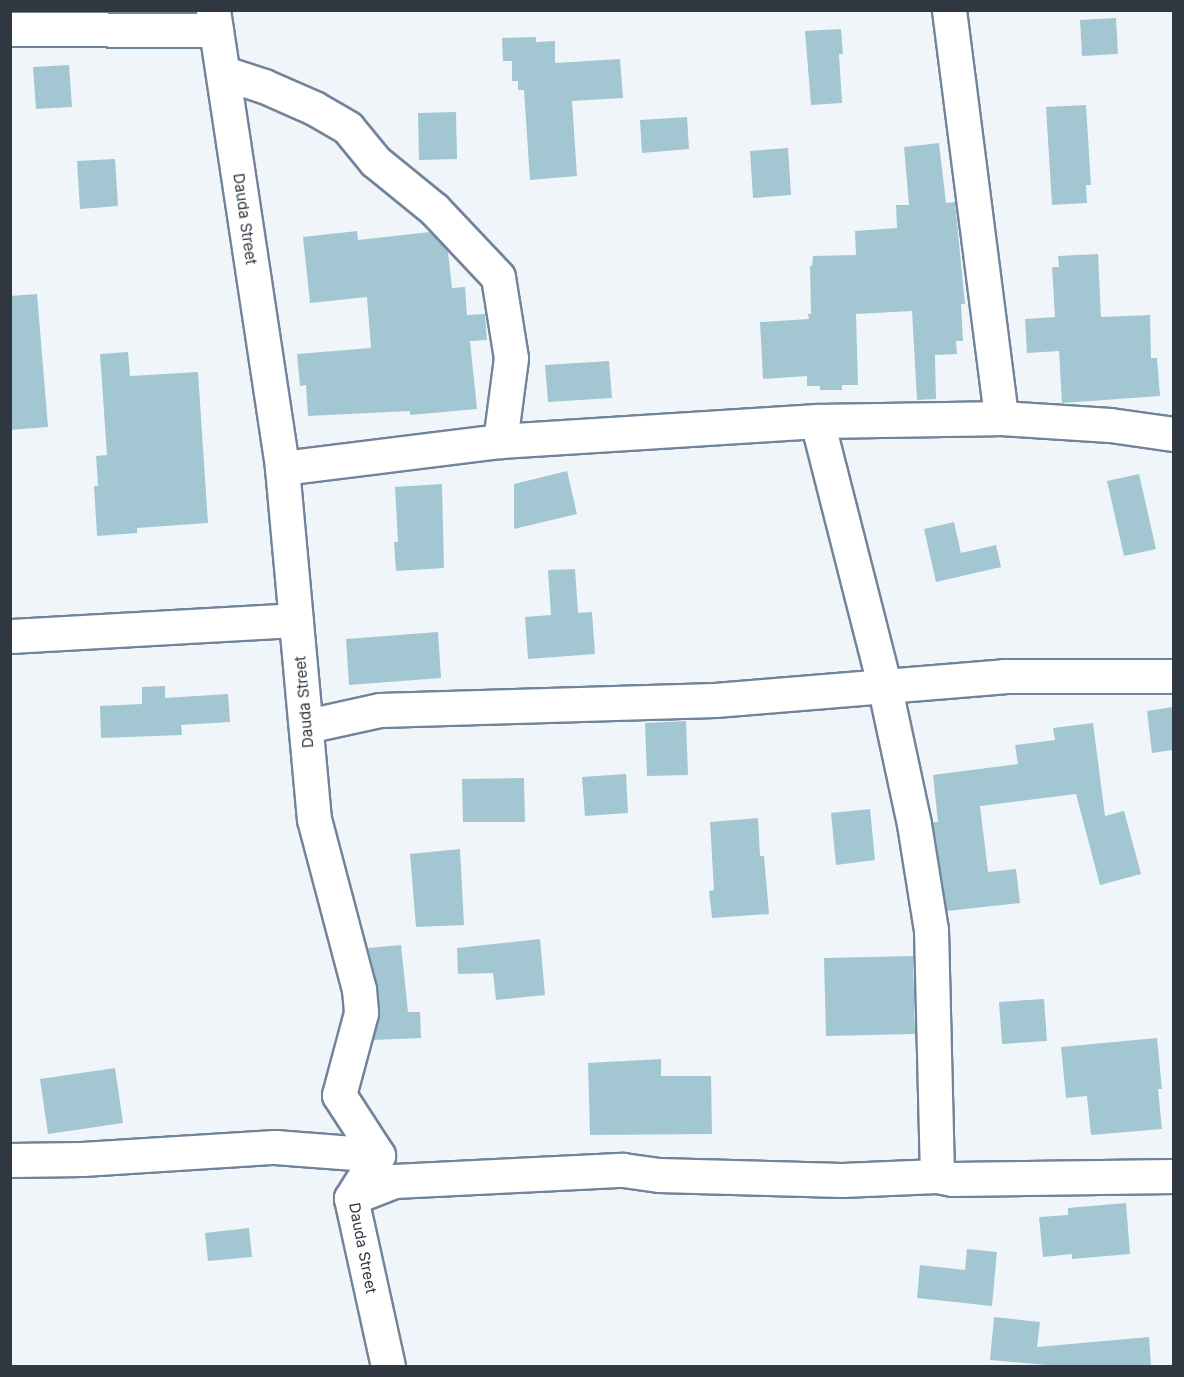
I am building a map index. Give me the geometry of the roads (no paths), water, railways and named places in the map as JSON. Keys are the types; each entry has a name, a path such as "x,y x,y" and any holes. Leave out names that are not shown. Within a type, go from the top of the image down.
{"street":[{"path":"949,10 1001,418"},
{"path":"10,30 214,20"},
{"name":"Dauda Street","path":"214,20 224,73 282,468 314,819 360,989 361,1012 339,1095 378,1155 351,1198 388,1366"},
{"path":"224,73 294,99 348,128 375,161 434,209 498,277 511,358 500,441"},
{"path":"282,468 500,441 817,421 1001,418 1110,425 1173,434"},
{"path":"817,421 884,684 914,824 931,930 937,1176"},
{"path":"10,636 296,620"},
{"path":"307,726 380,710 715,700 884,684 1004,676 1173,676"},
{"path":"10,1160 82,1159 275,1147 378,1155"},
{"path":"351,1198 394,1181 623,1170 659,1175 842,1180 937,1176 952,1179 1173,1176"}]}
